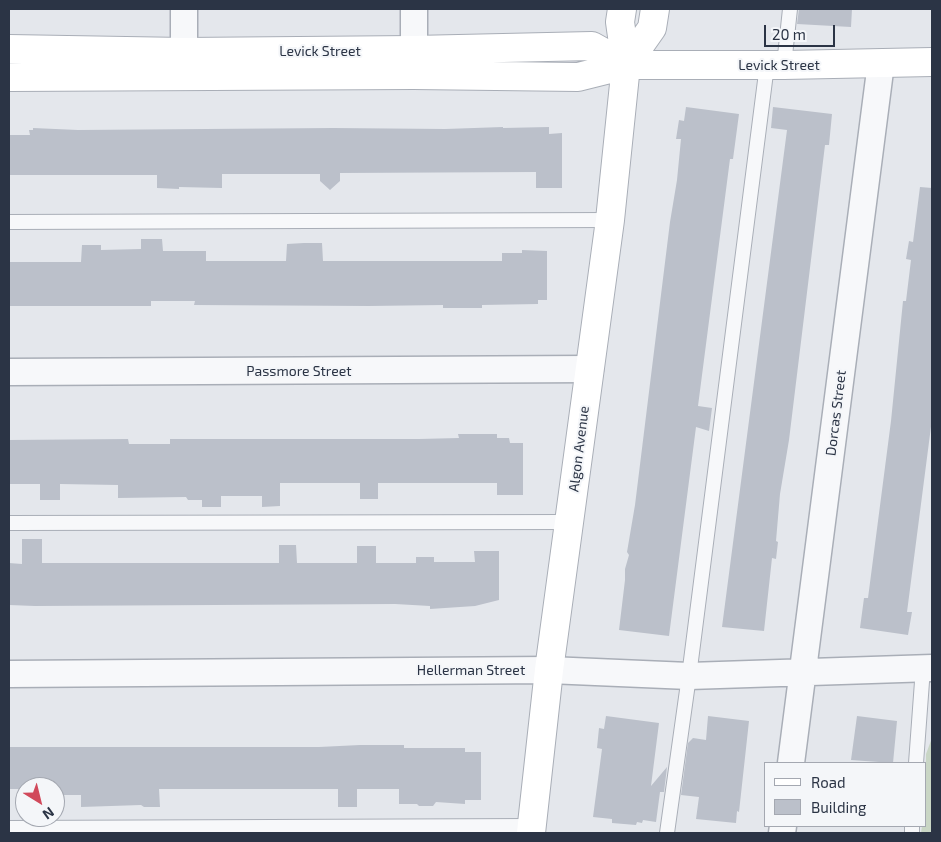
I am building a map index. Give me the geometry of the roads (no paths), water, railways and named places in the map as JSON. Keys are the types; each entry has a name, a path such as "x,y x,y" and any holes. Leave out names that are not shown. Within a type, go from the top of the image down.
{"main road":[{"name":"Algon Avenue","path":"532,830 549,670 610,220 626,65 620,22 622,9"},
{"name":"Algon Avenue","path":"626,65 652,28 655,9"},
{"name":"Levick Street","path":"9,77 414,50 592,46 626,65"},
{"name":"Levick Street","path":"9,50 184,64 413,74 578,77 626,65 932,62"}],"street":[{"path":"184,9 184,64"},
{"path":"414,9 414,50"},
{"name":"Dorcas Street","path":"791,762 881,63"},
{"name":"Passmore Street","path":"9,372 590,369"},
{"name":"Hellerman Street","path":"9,674 549,670 689,676 930,665"}],"lane":[{"path":"667,833 775,65 790,9"},
{"path":"9,222 610,220"},
{"path":"9,523 570,522"},
{"path":"916,762 930,665"},
{"path":"9,828 532,830"}]}
